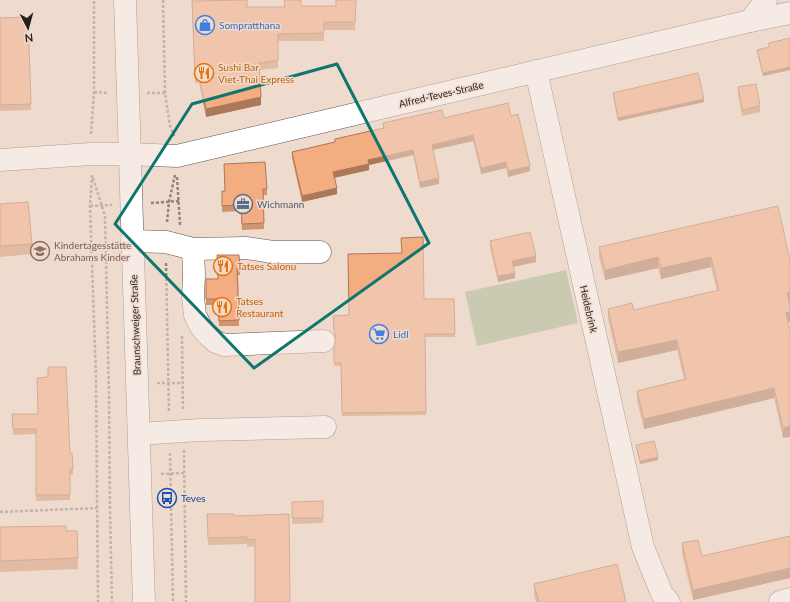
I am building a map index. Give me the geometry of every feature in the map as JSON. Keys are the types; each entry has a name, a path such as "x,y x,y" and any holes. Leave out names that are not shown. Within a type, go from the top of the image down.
{"street":[{"name":"Braunschweiger Straße","path":"125,0 144,602"},
{"path":"750,21 766,0"},
{"name":"Alfred-Teves-Straße","path":"0,160 91,154 177,156 750,21 790,13"},
{"name":"Heidebrink","path":"536,72 643,546 662,594 669,602"},
{"path":"132,241 180,246 246,248 273,252 320,252"},
{"path":"180,246 194,275 193,297 195,315 201,327 216,342 225,345 324,341"},
{"path":"139,434 325,427"},
{"path":"780,602 790,599"}],"path":[{"path":"91,141 94,92 94,0"},
{"path":"163,0 165,93 170,126 177,142"},
{"path":"180,246 169,202 176,171 179,201 180,246 168,383 176,432 186,602"},
{"path":"98,602 96,378 90,206 92,176 105,216 112,602"},
{"path":"169,202 179,201"},
{"path":"90,206 103,206"},
{"path":"174,602 176,432 183,383 182,330"},
{"path":"137,384 183,383"},
{"path":"0,512 97,508"}],"highlighted area":[{"path":"337,64 429,243 254,368 115,224 192,104"}],"green space":[{"path":"566,270 578,323 477,346 465,292"}],"building":[{"path":"247,0 247,7 285,7 284,0 301,0 301,6 336,6 336,0 356,0 355,22 324,22 324,33 278,34 278,60 259,63 261,97 206,109 199,76 195,76 192,1"},
{"path":"28,17 31,104 0,105 0,18"},
{"path":"790,38 790,67 763,73 757,50 769,47 769,43"},
{"path":"698,73 704,99 618,118 613,93"},
{"path":"756,84 760,106 742,110 738,87"},
{"path":"508,103 511,116 518,114 530,166 508,171 506,162 481,168 473,135 432,145 439,178 420,182 413,150 368,160 369,164 333,172 337,188 302,196 292,152 335,142 335,139 384,128 383,123 442,110 444,118"},
{"name":"Wichmann","path":"265,162 267,189 263,189 264,223 242,224 241,205 222,206 222,191 225,191 224,164"},
{"path":"28,202 32,244 0,246 0,204"},
{"path":"778,206 790,260 790,292 787,293 790,312 786,313 790,330 790,426 783,428 774,388 644,419 637,391 686,379 677,340 618,352 608,309 632,303 634,310 719,290 711,257 661,268 658,257 605,270 599,247"},
{"path":"530,232 536,256 512,261 515,273 498,276 490,241"},
{"name":"Lidl","path":"423,237 424,299 454,299 455,334 425,334 426,412 342,413 341,363 334,363 334,345 336,338 333,316 349,315 348,254 402,253 401,238"},
{"path":"217,255 239,255 240,269 237,269 239,320 219,321 218,299 206,299 206,279 218,279"},
{"path":"48,367 66,367 70,453 72,453 73,469 70,469 70,495 36,495 36,429 13,429 12,414 38,414 37,378 48,377"},
{"path":"654,441 658,457 640,461 636,445"},
{"path":"323,501 323,518 292,518 292,502"},
{"path":"207,514 234,514 234,516 289,514 290,602 255,602 255,539 247,540 247,537 208,538"},
{"path":"66,526 66,531 77,531 78,558 0,561 0,527"},
{"path":"790,536 790,568 693,590 682,543 698,540 702,556"},
{"path":"617,564 626,602 539,602 534,584"}],"place":[{"name":"Sompratthana","path":"205,25"},
{"name":"Sushi Bar Viet-Thai Express","path":"204,73"},
{"name":"Wichmann","path":"243,204"},
{"name":"Kindertagesstätte Abrahams Kinder","path":"40,251"},
{"name":"Tatses Salonu","path":"223,266"},
{"name":"Tatses Restaurant","path":"222,307"},
{"name":"Lidl","path":"379,334"},
{"name":"Teves","path":"167,498"}]}
